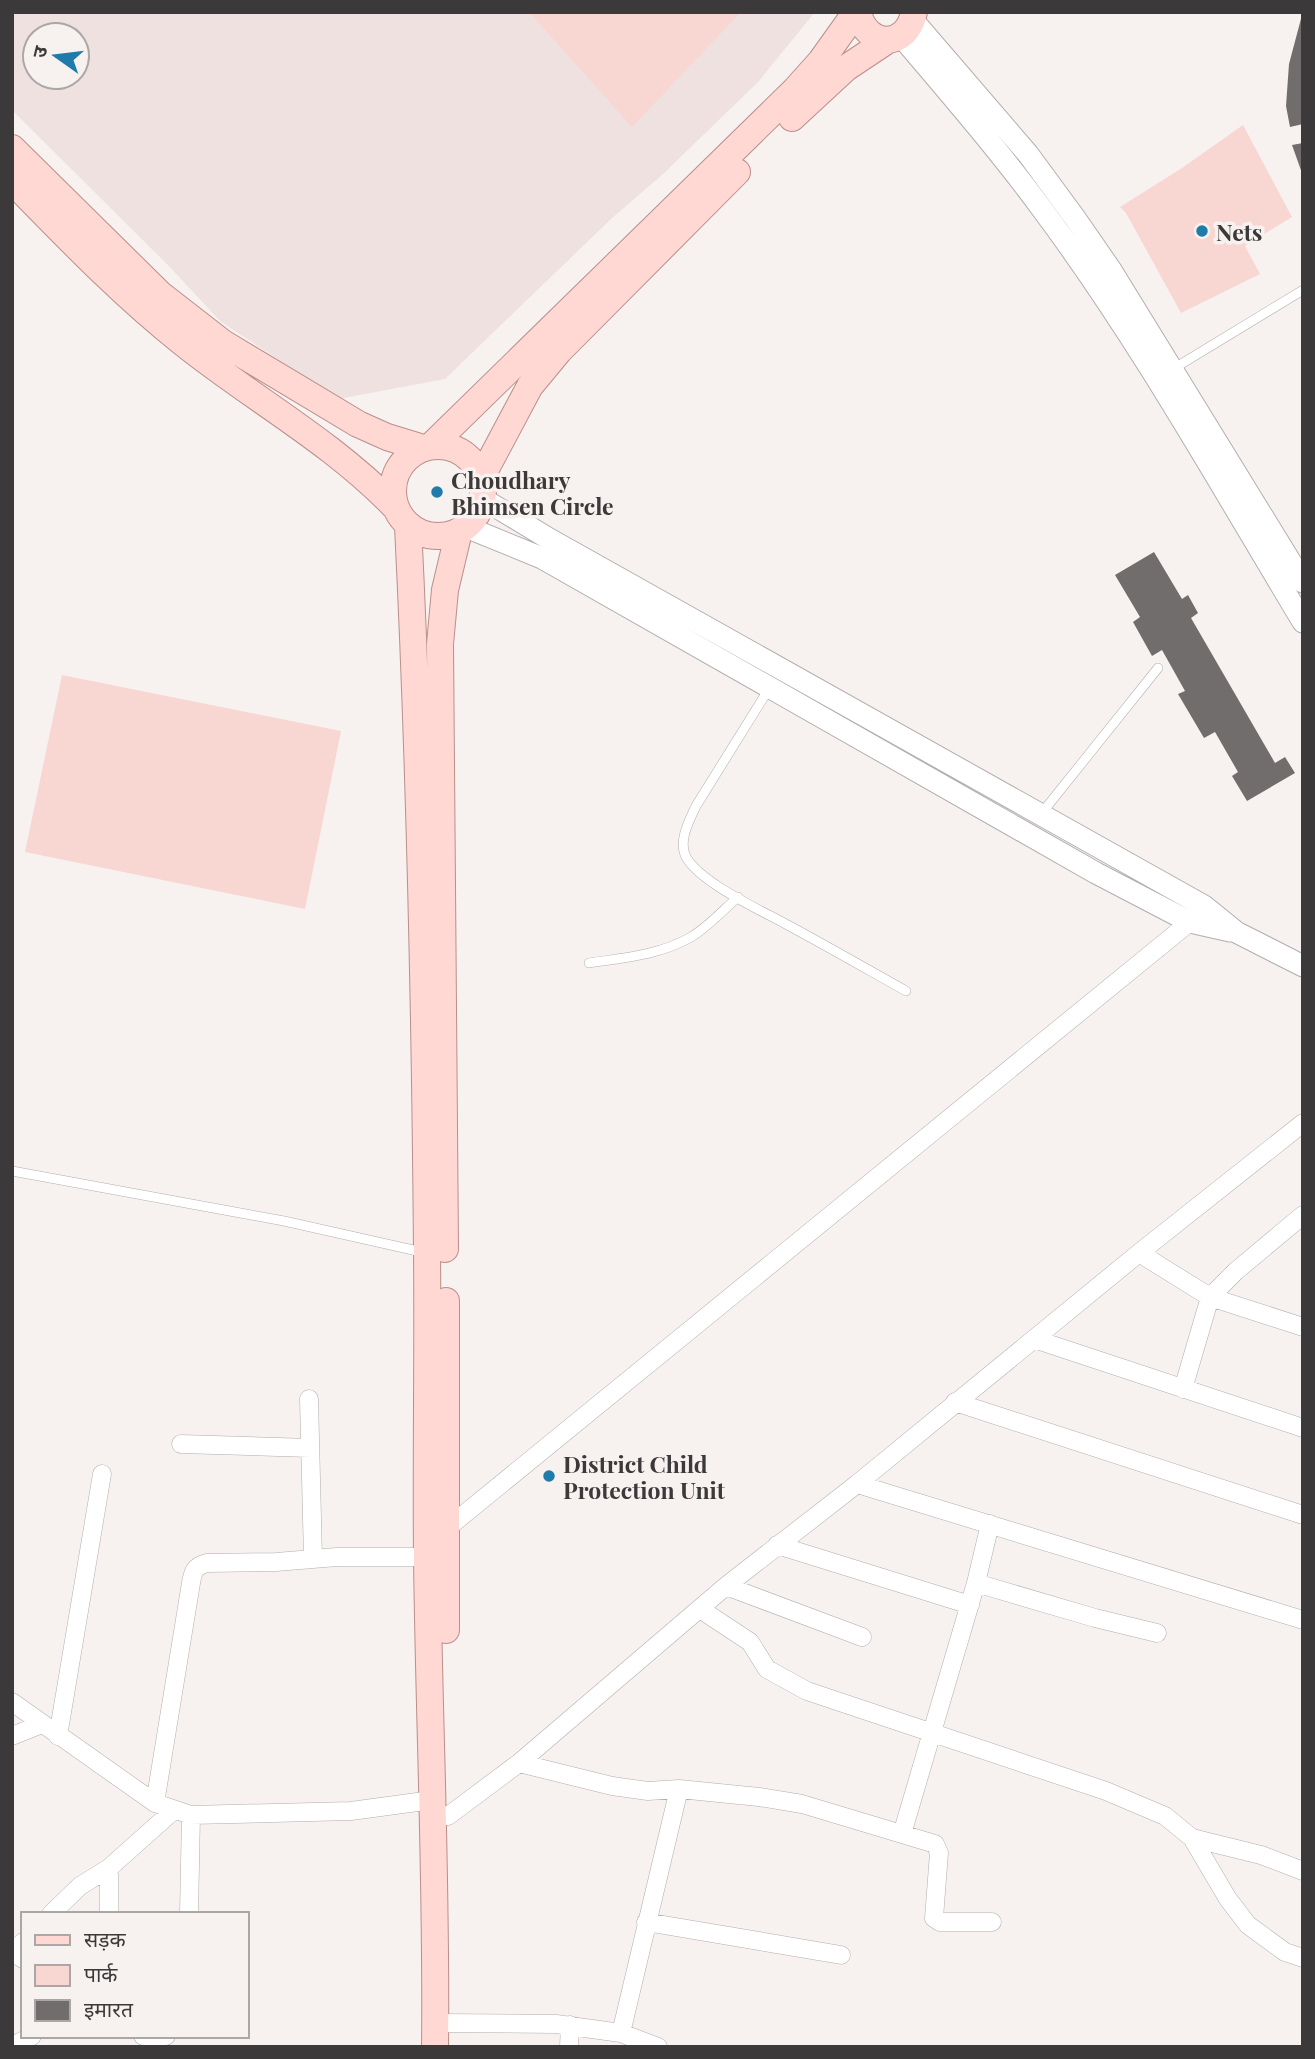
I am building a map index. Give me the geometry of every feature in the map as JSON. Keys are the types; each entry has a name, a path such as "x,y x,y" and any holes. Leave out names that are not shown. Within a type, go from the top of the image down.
{"main road":[{"path":"857,12 861,26 873,37 904,27"},
{"path":"442,2035 440,1808 446,1529 418,747 401,516 392,488 401,463 427,447 795,90 821,61 857,12"},
{"path":"12,181 106,276 183,343 368,478 401,516 426,536 439,537 463,529 477,515 482,489 530,386 559,351 828,83 904,27"},
{"path":"12,148 160,294 223,343 358,424 387,437 427,447 443,446 465,454 475,464 482,489"},
{"path":"440,1808 427,1557 436,1255 440,644 445,590 463,529"}],"street":[{"path":"904,27 1028,154 1111,270 1164,374 1303,621"},
{"path":"1164,374 1303,582"},
{"path":"482,489 1040,815 1204,906 1236,932 1303,966"},
{"path":"463,529 542,558 1084,866 1190,922 1236,932"},
{"path":"446,1529 1190,922 1204,906"},
{"path":"12,1702 155,1803 182,1813 440,1808 519,1763 726,1586 857,1484 1139,1253 1303,1123"},
{"path":"1183,1389 1210,1297 1236,1271 1303,1215"},
{"path":"1139,1253 1210,1297 1303,1327"},
{"path":"1034,1339 1303,1428"},
{"path":"309,1399 313,1558"},
{"path":"955,1402 1303,1515"},
{"path":"181,1444 310,1448"},
{"path":"58,1736 102,1474"},
{"path":"857,1484 1303,1619"},
{"path":"902,1834 970,1605 990,1524"},
{"path":"777,1545 970,1605"},
{"path":"155,1803 197,1565 313,1558 427,1557"},
{"path":"976,1583 1157,1633"},
{"path":"726,1586 862,1637"},
{"path":"700,1608 750,1642 767,1669 807,1691 1107,1791 1165,1816 1192,1838 1228,1899 1248,1925 1285,1952 1303,1958"},
{"path":"12,1736 42,1724"},
{"path":"519,1763 612,1786 648,1791 679,1789 802,1804 935,1844 940,1853 934,1918 940,1922 992,1922"},
{"path":"621,2033 679,1789"},
{"path":"53,1912 80,1886 109,1868 182,1813"},
{"path":"182,1813 189,1912"},
{"path":"1192,1838 1261,1855 1303,1871"},
{"path":"109,1868 109,1912"},
{"path":"646,1922 841,1955"},
{"path":"21,1944 12,1952 21,1958"},
{"path":"569,2047 570,2025"},
{"path":"442,2035 570,2025 621,2033 658,2047"}],"lane":[{"path":"1164,374 1303,290"},
{"path":"1040,815 1158,668"},
{"path":"770,687 696,806 683,842 685,855 694,867 738,897 906,991"},
{"path":"589,963 640,955 669,947 693,936 738,897"},
{"path":"12,1171 284,1221 436,1255"}],"shaded area":[{"path":"12,12 815,12 758,82 445,379 338,399 220,321 169,266 12,110"}],"green space":[{"path":"529,12 741,12 632,127"},
{"name":"Nets","path":"1243,125 1292,217 1245,246 1260,274 1181,313 1126,213 1120,207"},
{"path":"62,675 341,731 305,909 25,852"}],"building":[{"path":"1302,15 1303,124 1290,127 1286,106 1289,64"},
{"path":"1303,143 1303,176 1292,145"},
{"path":"1154,552 1182,599 1188,595 1198,613 1191,618 1275,763 1285,757 1295,773 1247,801 1232,776 1238,772 1215,732 1204,738 1178,694 1185,691 1162,650 1152,656 1133,622 1140,617 1115,575"}],"place":[{"name":"Nets","path":"1202,231"},
{"name":"Choudhary Bhimsen Circle","path":"437,492"},
{"name":"District Child Protection Unit","path":"549,1476"}]}
